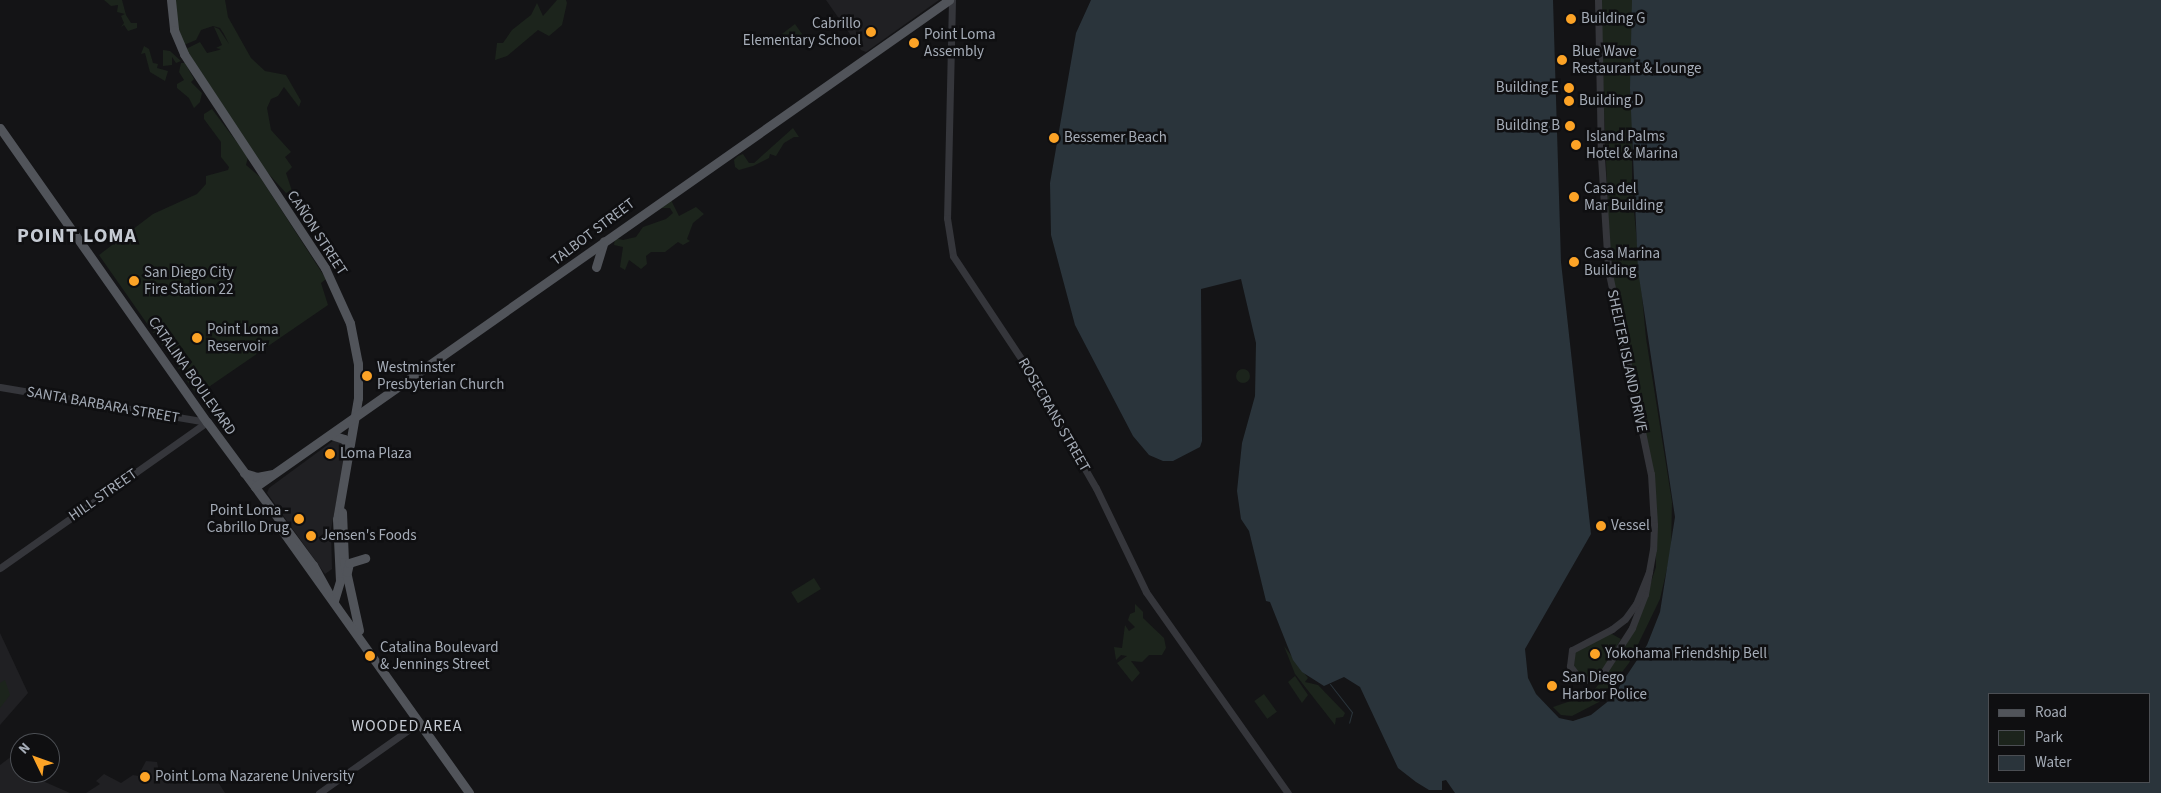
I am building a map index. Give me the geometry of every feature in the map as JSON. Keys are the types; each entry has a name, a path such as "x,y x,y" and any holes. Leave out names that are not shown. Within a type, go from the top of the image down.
{"main road":[{"name":"CAÑON STREET","path":"171,0 176,35 189,63 325,268 342,300 354,337 358,364 356,417 336,532 340,586 332,597"},
{"name":"TALBOT STREET","path":"257,490 280,471 604,241 950,0"},
{"name":"CATALINA BOULEVARD","path":"0,128 207,422 322,577 332,597 469,793"},
{"path":"583,257 592,260 596,267 604,241"},
{"path":"331,435 344,439 350,450"},
{"path":"244,472 257,477 280,471"},
{"name":"CATALINA BOULEVARD","path":"257,490 260,500 318,584 332,597"},
{"name":"CAÑON STREET","path":"341,505 346,577 353,614 363,642"},
{"path":"346,577 350,562 365,558"},
{"path":"322,577 332,577 337,564"}],"street":[{"name":"ROSECRANS STREET","path":"950,0 946,218 953,256 1024,363 1096,488 1146,592 1288,793"},
{"name":"SHELTER ISLAND DRIVE","path":"1598,0 1600,157 1608,269 1651,474 1654,525 1649,571 1645,594 1623,644 1598,678 1585,680 1574,673 1569,660 1574,648 1612,630 1634,608 1649,571"},
{"name":"SANTA BARBARA STREET","path":"0,387 207,422"},
{"name":"HILL STREET","path":"0,568 207,422"},
{"path":"1612,630 1622,636 1623,644"},
{"path":"319,793 415,725 416,717"}],"shaded area":[{"name":"Cabrillo Elementary School","path":"826,0 939,0 866,52 861,50"},
{"path":"337,438 342,440 346,454 331,529 332,569 325,574 267,493 269,488"},
{"path":"0,633 28,693 0,725"},
{"path":"10,758 10,783 47,783 70,793 0,793 0,765"},
{"name":"Point Loma Nazarene University","path":"146,761 157,762 160,777 171,783 203,776 218,782 225,793 86,793 100,784 96,781 104,774 121,783 133,775 138,776"}],"green space":[{"path":"104,0 122,0 126,15 131,23 137,23 137,28 128,31 124,25 121,27 124,23 121,16 125,14 117,12 118,5 111,6"},
{"path":"175,0 225,0 228,17 251,58 265,71 286,75 301,101 299,107 284,87 278,96 271,99 267,108 271,130 291,152 285,157 292,167 286,173 292,191 286,193 265,170 186,49 200,42 207,53 219,50 221,49 216,48 222,45 214,27 219,29 229,44 224,34 220,28 213,26 201,30 196,40 184,45 176,20"},
{"path":"557,0 566,0 567,3 562,25 549,36 538,30 507,56 495,60 497,43 503,43 512,30 531,15 537,3 543,16"},
{"path":"1600,0 1632,0 1632,190 1646,338 1672,502 1671,551 1660,599 1629,663 1599,702 1572,716 1561,715 1553,707 1591,694 1598,685 1625,647 1640,616 1656,567 1655,493 1610,269"},
{"path":"795,24 807,41 782,34"},
{"path":"144,46 149,49 153,63 158,64 157,68 168,71 165,81 150,72 145,53 141,54"},
{"path":"163,50 170,51 181,61 176,63 172,57 172,65 163,66"},
{"path":"181,63 185,63 194,79 191,82 202,93 200,102 194,108 189,98 177,88 177,84 184,80 179,72"},
{"path":"212,109 248,157 246,165 260,177 326,279 321,283 328,305 197,395 99,255 153,214 197,194 206,184 206,176 228,170 229,167 221,157 221,142 204,119 204,114"},
{"path":"793,128 799,137 794,137 784,143 776,156 770,154 769,158 739,170 735,167 734,160 738,156 743,154 749,163 754,163"},
{"path":"672,197 672,202 679,216 696,207 704,214 693,223 687,239 690,241 683,245 678,242 665,252 651,252 646,256 647,264 641,269 629,260 625,270 620,267 623,247 614,245 615,238 623,240 636,237 643,227 666,219 673,213 670,208 662,208 632,226"},
{"path":"1240,369 1246,369 1250,376 1246,383 1240,383 1236,379 1236,373"},
{"path":"814,578 821,589 798,603 791,592"},
{"path":"1135,604 1143,612 1143,618 1164,638 1166,648 1162,655 1149,655 1142,662 1131,661 1140,673 1132,682 1117,663 1127,656 1121,655 1116,660 1114,647 1122,648 1125,625 1129,631 1135,627 1128,620 1130,614 1135,612"},
{"path":"1610,633 1621,639 1601,673 1591,678 1580,676 1574,669 1575,651"},
{"path":"1284,646 1308,678 1305,682 1318,685 1345,713 1343,717 1336,718 1335,725 1295,674"},
{"path":"1295,676 1308,695 1302,703 1288,682"},
{"path":"5,680 10,695 0,708 0,683"},
{"path":"1264,694 1277,712 1267,719 1254,701"}],"water":[{"path":"1091,0 1553,0 1561,262 1591,534 1525,649 1528,678 1536,694 1559,718 1573,721 1591,715 1611,699 1647,645 1660,612 1675,517 1638,270 1630,88 1632,0 2161,0 2161,793 1455,793 1446,780 1442,781 1442,790 1429,790 1398,768 1360,687 1344,677 1324,686 1302,672 1293,660 1270,602 1266,601 1249,531 1241,519 1237,491 1242,443 1255,396 1256,343 1241,279 1201,289 1202,441 1200,447 1173,461 1163,461 1149,455 1133,436 1075,325 1051,235 1050,183 1076,33"}],"waterway":[{"path":"1330,684 1352,712 1349,723"}],"place":[{"name":"Building G","path":"1571,19"},
{"name":"Cabrillo Elementary School","path":"871,32"},
{"name":"Point Loma Assembly","path":"914,43"},
{"name":"Blue Wave Restaurant & Lounge","path":"1562,60"},
{"name":"Building E","path":"1569,88"},
{"name":"Building D","path":"1569,101"},
{"name":"Building B","path":"1570,126"},
{"name":"Bessemer Beach","path":"1054,138"},
{"name":"Island Palms Hotel & Marina","path":"1576,145"},
{"name":"Casa del Mar Building","path":"1574,197"},
{"name":"Casa Marina Building","path":"1574,262"},
{"name":"San Diego City Fire Station 22","path":"134,281"},
{"name":"Point Loma Reservoir","path":"197,338"},
{"name":"Westminster Presbyterian Church","path":"367,376"},
{"name":"Loma Plaza","path":"330,454"},
{"name":"Point Loma - Cabrillo Drug","path":"299,519"},
{"name":"Vessel","path":"1601,526"},
{"name":"Jensen's Foods","path":"311,536"},
{"name":"Yokohama Friendship Bell","path":"1595,654"},
{"name":"Catalina Boulevard & Jennings Street","path":"370,656"},
{"name":"San Diego Harbor Police","path":"1552,686"},
{"name":"Point Loma Nazarene University","path":"145,777"}],"district":[{"name":"POINT LOMA","path":"77,236"},
{"name":"WOODED AREA","path":"407,726"}]}
